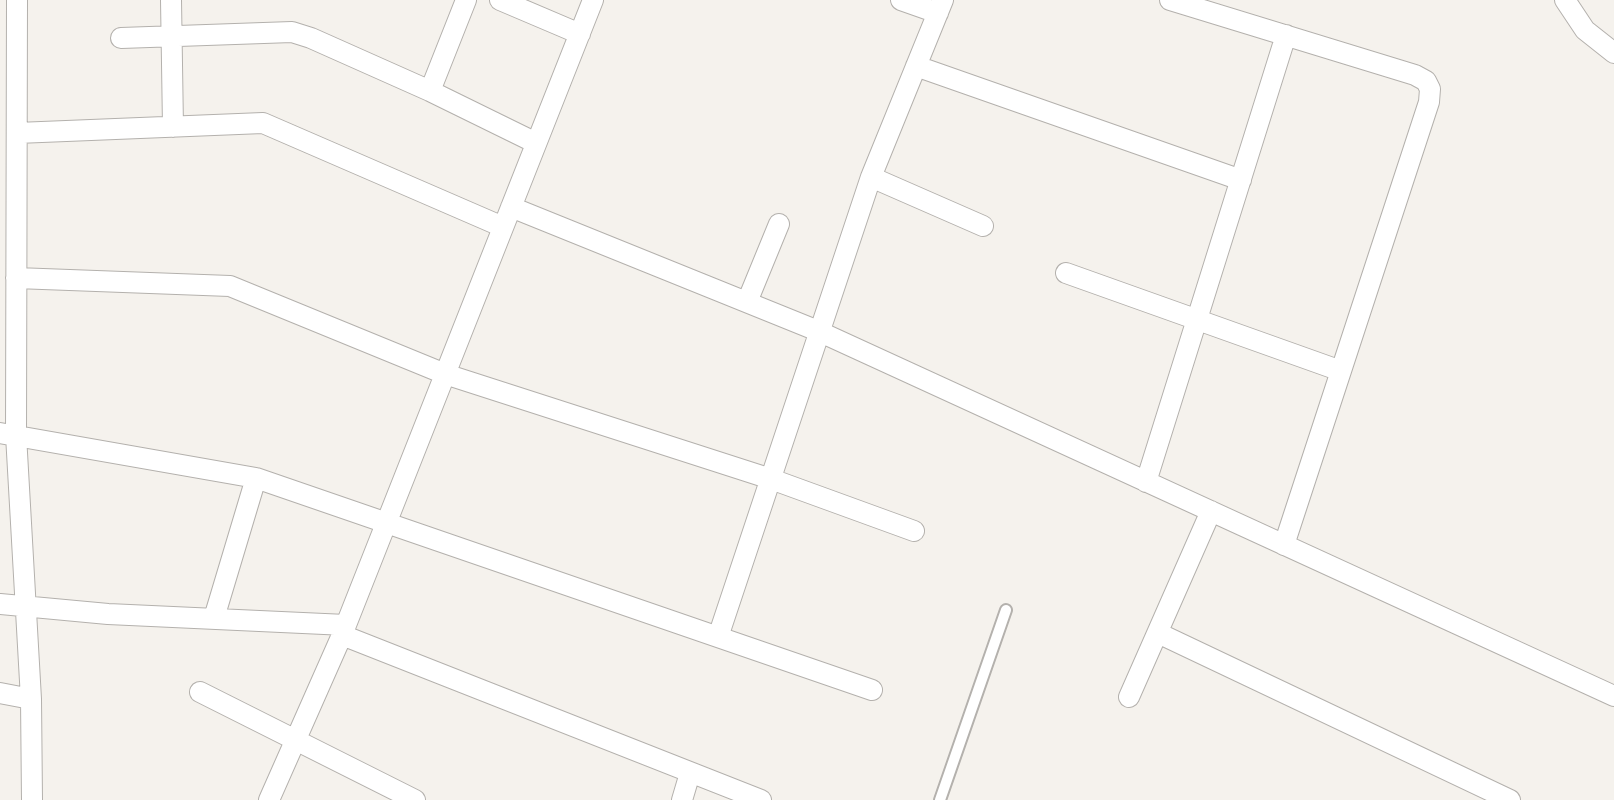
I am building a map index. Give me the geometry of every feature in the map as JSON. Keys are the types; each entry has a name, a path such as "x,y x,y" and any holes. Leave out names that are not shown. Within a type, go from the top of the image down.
{"street":[{"path":"17,0 8,35 16,133 16,278 8,434 26,608 31,699 32,800"},
{"path":"171,0 173,127"},
{"path":"430,91 466,0"},
{"path":"500,0 580,33"},
{"path":"269,800 344,630 593,0"},
{"path":"718,637 871,177 940,7 901,0"},
{"path":"1170,0 1415,75 1426,81 1430,89 1430,102 1284,545"},
{"path":"1565,0 1585,30 1614,53"},
{"path":"121,38 292,32 311,38 430,91 536,143"},
{"path":"1146,482 1286,35"},
{"path":"916,66 1240,180"},
{"path":"16,133 250,123 272,125 503,227"},
{"path":"871,177 983,226"},
{"path":"511,207 818,331 1614,696"},
{"path":"747,302 779,224"},
{"path":"1066,273 1341,371"},
{"path":"16,278 230,286 446,374 771,479 914,531"},
{"path":"8,434 256,478 872,690"},
{"path":"214,618 256,478"},
{"path":"1129,697 1212,511"},
{"path":"0,604 26,608 214,618 344,630 690,773 761,800"},
{"path":"1158,633 1510,800"},
{"path":"200,692 415,800"},
{"path":"0,693 31,699"},
{"path":"682,800 690,773"}],"lane":[{"path":"940,800 1006,610"}]}
